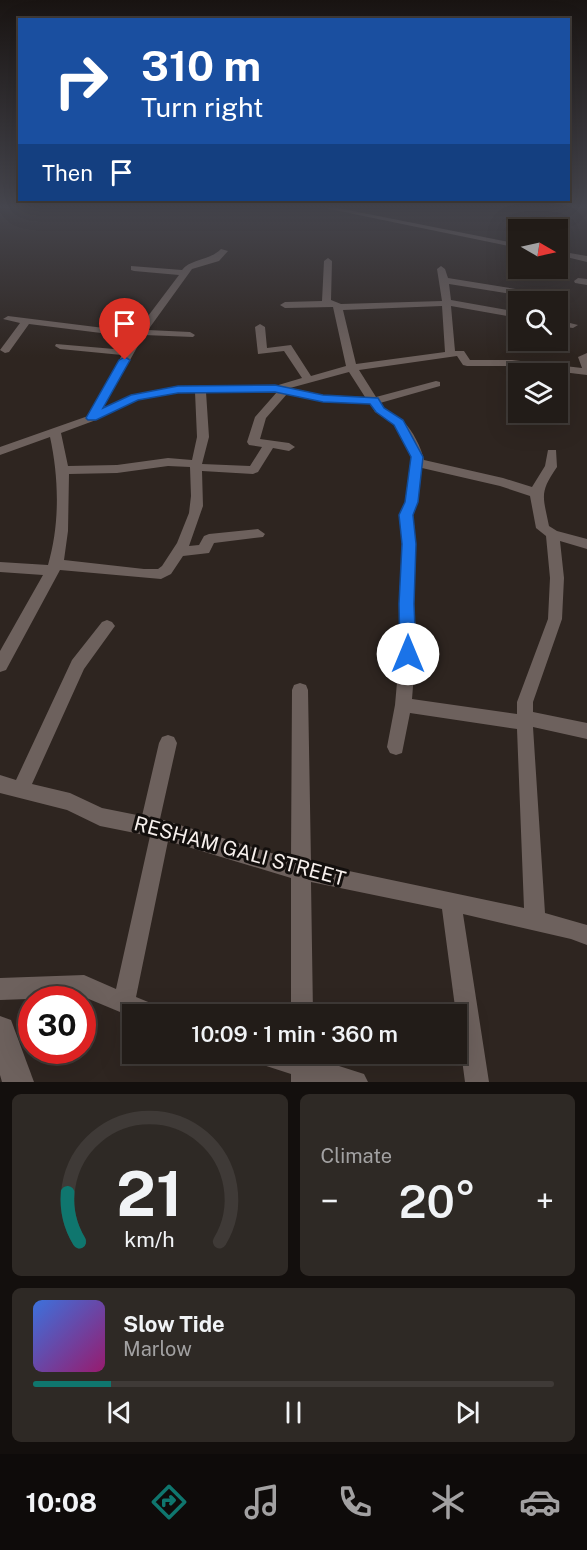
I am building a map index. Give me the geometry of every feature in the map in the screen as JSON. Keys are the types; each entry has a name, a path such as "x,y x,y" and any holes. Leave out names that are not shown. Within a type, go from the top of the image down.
{"main road":[{"path":"0,1031 18,1082"}],"street":[{"path":"92,418 140,333 184,273 189,267 219,256"},
{"path":"326,303 328,261"},
{"path":"134,268 184,273"},
{"path":"441,269 444,280 450,355"},
{"path":"444,280 512,291"},
{"path":"285,305 326,303 338,307 445,303 508,313"},
{"path":"338,307 352,368 380,410 399,423 419,463 503,482 536,493"},
{"path":"8,319 190,336"},
{"path":"6,350 27,321"},
{"path":"568,325 573,326"},
{"path":"260,327 262,352 288,347 308,379"},
{"path":"60,346 128,353"},
{"path":"289,447 253,442 261,417 279,390 308,379 352,368 460,353 467,363 508,367"},
{"path":"568,370 587,371 583,357 587,356"},
{"path":"0,451 92,418 135,397 178,389 279,390 323,398 374,400 436,384"},
{"path":"0,567 118,570 147,576 161,574 171,567 197,507 196,466 200,456 203,426 200,389"},
{"path":"0,665 54,568 61,531 63,470 55,432"},
{"path":"63,470 117,469 168,462 249,471 254,469 269,445"},
{"path":"552,453 551,467 544,475 536,493 543,528 552,534 587,544"},
{"path":"396,747 403,705 409,637 406,604 409,544 406,515 411,502 417,457"},
{"path":"179,552 204,549 209,539 258,534"},
{"path":"535,921 525,721 528,692 555,619 556,578 552,534"},
{"path":"21,789 78,665 107,626"},
{"path":"300,690 302,1004"},
{"path":"403,705 587,731"},
{"path":"0,989 84,986 124,1003 168,742"},
{"name":"RESHAM GALI STREET","path":"0,784 70,802 100,817 155,828 300,870 451,901 572,929 587,935"},
{"path":"451,901 477,1082"},
{"path":"303,1067 356,1082"}],"route":[{"path":"125,360 92,418 135,397 178,389 275,389 323,398 351,401 374,400 380,410 399,423 415,448 417,457 415,483 406,515 409,544 406,604 408,654"}]}
